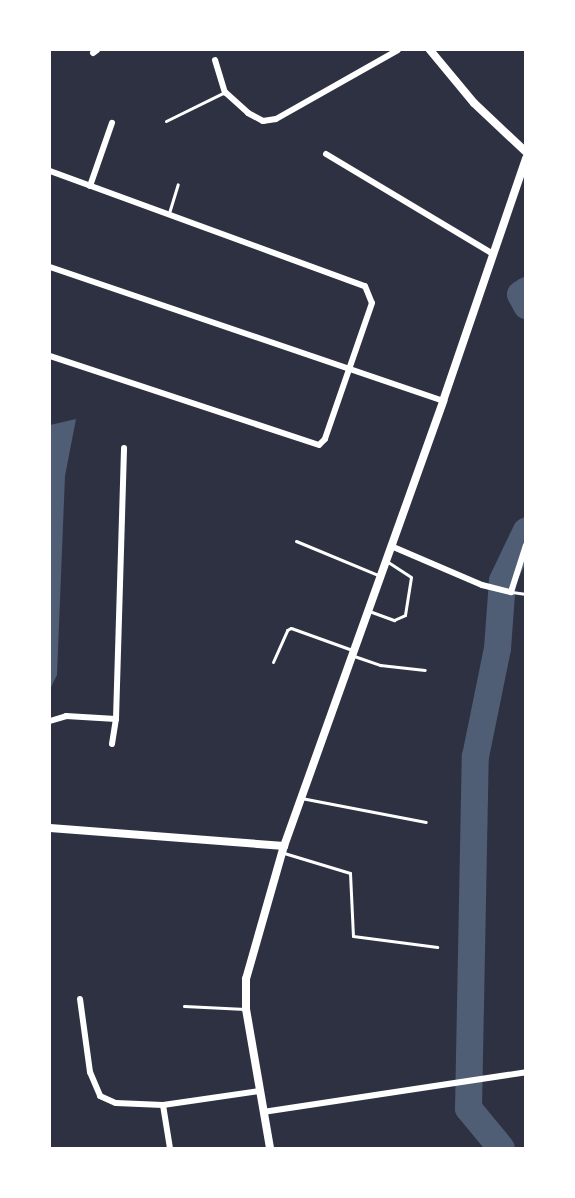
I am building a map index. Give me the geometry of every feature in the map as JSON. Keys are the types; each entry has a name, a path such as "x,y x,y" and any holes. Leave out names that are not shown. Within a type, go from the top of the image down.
{"street":[{"path":"215,60 225,92 263,121 276,119 398,50"},
{"path":"430,50 474,103 525,152"},
{"path":"90,186 112,123"},
{"path":"326,154 493,254"},
{"path":"270,1149 246,1009 246,979 283,849 443,401 525,158"},
{"path":"50,171 365,286 372,303 325,439 319,445 50,356"},
{"path":"50,267 443,401"},
{"path":"112,744 116,719 124,448"},
{"path":"392,546 482,585 508,592 525,545"},
{"path":"50,721 66,716 116,719"},
{"path":"50,828 283,849"},
{"path":"80,999 90,1072 100,1096 116,1103 163,1105 259,1091"},
{"path":"263,1112 525,1072"},
{"path":"163,1105 170,1149"}],"lane":[{"path":"166,121 225,92"},
{"path":"168,215 178,184"},
{"path":"296,541 380,576"},
{"path":"368,611 394,620 405,615 411,577 386,561"},
{"path":"508,592 525,594"},
{"path":"273,662 286,630 291,628 380,665 425,670"},
{"path":"301,798 426,822"},
{"path":"283,849 350,873 353,936 437,947"},
{"path":"184,1006 246,1009"}],"water":[{"path":"76,419 65,476 57,675 50,689 50,425"}],"waterway":[{"path":"526,290 520,294 526,305"},
{"path":"501,1148 468,1108 475,756 497,648 502,580 526,530"}]}
